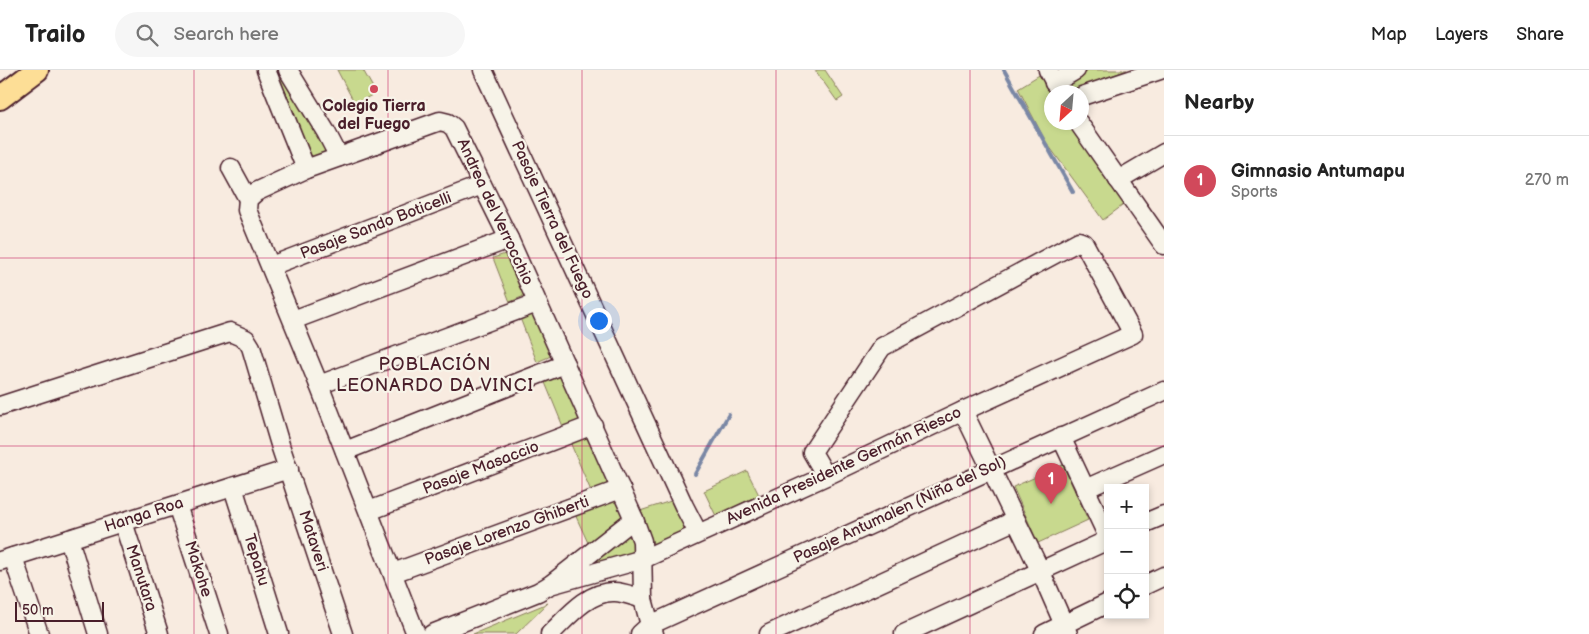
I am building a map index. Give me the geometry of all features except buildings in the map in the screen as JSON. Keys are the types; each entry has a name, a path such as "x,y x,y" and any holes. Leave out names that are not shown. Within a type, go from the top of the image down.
{"main road":[{"path":"0,98 37,70"}],"street":[{"path":"266,70 306,169"},
{"path":"288,70 339,157"},
{"name":"Pasaje Tierra del Fuego","path":"483,70 698,534"},
{"path":"1054,82 1076,70"},
{"path":"1089,94 1160,70"},
{"name":"Andrea del Verrocchio","path":"248,199 256,192 306,169 440,121 454,128 509,239 634,518 642,541 643,599 648,631"},
{"path":"1084,130 1162,238"},
{"path":"1118,180 1164,153"},
{"path":"231,168 248,199 247,210 319,385 416,634"},
{"name":"Pasaje Sando Boticelli","path":"270,266 482,185"},
{"path":"293,320 509,239"},
{"name":"Avenida Presidente Germán Riesco","path":"550,585 643,559 826,476 1132,334 1084,243 1079,241 882,347 812,452 826,476"},
{"path":"319,385 537,303"},
{"name":"Mataveri","path":"0,406 230,332 246,339 252,347 281,448 343,634"},
{"path":"345,451 565,364"},
{"name":"Pasaje Antumalen (Niña del Sol)","path":"648,631 991,468 1164,391"},
{"path":"963,411 1040,570 1065,630"},
{"name":"Pasaje Masaccio","path":"369,511 593,425"},
{"path":"1061,437 1104,529"},
{"path":"1085,489 1164,454"},
{"name":"Hanga Roa","path":"7,559 289,469"},
{"name":"Tepahu","path":"233,487 279,634"},
{"name":"Pasaje Lorenzo Ghiberti","path":"393,573 621,489"},
{"name":"Makohe","path":"177,504 219,634"},
{"path":"1149,521 1164,515"},
{"name":"Avenida Presidente Germán Riesco","path":"432,634 538,592 550,585 634,518"},
{"path":"769,634 1016,520"},
{"name":"Manutara","path":"123,522 159,634"},
{"path":"69,539 98,634"},
{"path":"904,634 1104,540"},
{"path":"7,559 39,634"},
{"path":"1149,583 1164,576"},
{"path":"550,634 584,603 599,594 614,591 643,599"},
{"path":"1044,634 1065,630 1104,606"}],"green space":[{"path":"272,70 283,70 333,154 310,162"},
{"path":"337,70 363,70 376,93 355,104"},
{"path":"815,70 825,70 843,97 837,101"},
{"path":"1086,70 1127,70 1086,85 1065,85 1063,83"},
{"path":"1041,74 1048,85 1044,85 1044,130 1074,130 1126,203 1103,220 1046,142 1018,88"},
{"path":"508,253 524,296 510,302 493,258"},
{"path":"535,313 551,356 537,362 520,318"},
{"path":"563,372 583,421 564,429 544,380"},
{"path":"588,434 609,483 591,491 570,442"},
{"path":"1063,465 1088,520 1038,543 1013,487"},
{"path":"747,471 759,495 716,516 704,491"},
{"path":"615,494 624,517 589,545 573,510"},
{"path":"674,500 690,534 657,553 640,511"},
{"path":"627,533 634,542 635,555 588,569"},
{"path":"548,603 516,634 473,634"}],"waterway":[{"path":"1004,70 1073,192"},
{"path":"695,474 729,414"}],"place":[{"name":"Colegio Tierra del Fuego","path":"374,89"},
{"name":"Gimnasio Antumapu","path":"1051,504"}],"district":[{"name":"POBLACIÓN LEONARDO DA VINCI","path":"435,374"}]}
